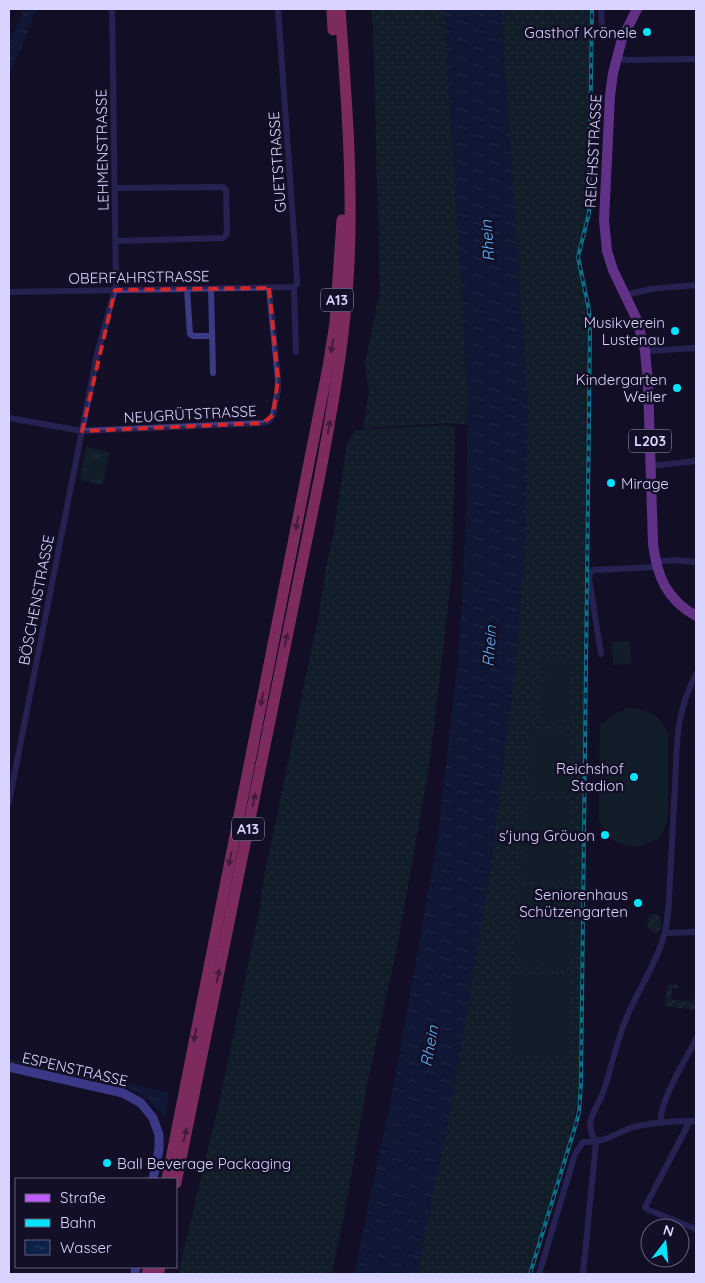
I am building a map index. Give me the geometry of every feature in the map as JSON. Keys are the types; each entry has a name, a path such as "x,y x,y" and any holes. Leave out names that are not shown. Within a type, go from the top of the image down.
{"highway":[{"name":"A13","path":"177,1178 320,475 338,370 344,323 350,230 350,170 346,103 334,9"},
{"name":"A13","path":"167,1178 307,475 335,323 341,264 343,201 334,9"},
{"name":"A13","path":"346,103 350,95 348,9"}],"main road":[{"name":"REICHSSTRASSE","path":"625,296 607,251 604,220 610,96 616,58 622,39 637,9"},
{"name":"L203","path":"625,296 637,320 645,351 653,544 656,565 660,577 673,597 696,616"}],"street":[{"name":"LEHMENSTRASSE","path":"112,9 116,188 116,285 114,290"},
{"name":"GUETSTRASSE","path":"278,9 295,230 297,284 294,287 296,352"},
{"path":"600,9 602,28 622,39"},
{"path":"616,58 627,60 696,59"},
{"path":"116,188 223,187 226,190 228,234 223,238 116,241"},
{"path":"625,296 651,289 696,285"},
{"path":"269,288 294,287"},
{"name":"OBERFAHRSTRASSE","path":"9,292 269,288"},
{"name":"NEUGRÜTSTRASSE","path":"9,418 82,431 231,425 269,421 273,415 278,386 269,288"},
{"path":"187,289 190,334 193,336 212,336"},
{"path":"210,289 213,374"},
{"name":"BÖSCHENSTRASSE","path":"9,802 97,354 114,290"},
{"path":"645,351 696,348"},
{"path":"651,466 696,461"},
{"path":"601,654 589,578 590,573 594,570 656,565 673,560 696,562"},
{"path":"583,1274 596,1142 590,1131 591,1114 600,1101 616,1046 627,1017 665,933 671,870 677,727 696,674"},
{"path":"665,933 696,932"},
{"path":"661,1123 666,1099 696,1039"},
{"name":"ESPENSTRASSE","path":"9,1067 123,1093 141,1103 153,1118 159,1135 159,1149 153,1178"},
{"path":"539,1274 575,1154 583,1142 596,1142 637,1126 693,1121"},
{"path":"693,1121 645,1207 696,1229"}],"highlighted area":[{"path":"269,288 278,379 273,415 263,423 82,431 115,290"}],"green space":[{"path":"371,9 444,9 468,393 467,425 450,423 363,428 369,392 365,363 380,292"},
{"path":"501,9 592,9 589,213 578,257 589,310 590,329 581,1084 568,1151 530,1274 417,1274 430,1208 516,662 520,608 528,408"},
{"path":"450,425 455,427 452,572 430,760 398,943 368,1080 332,1274 178,1274 219,1103 258,918 265,873 319,614 347,444 355,430"},
{"path":"86,447 109,452 103,485 80,480"},
{"path":"630,641 631,664 613,665 612,642"},
{"path":"540,658 572,659 571,678 540,678"},
{"path":"540,682 571,682 571,726 540,726"},
{"name":"Reichshof Stadion","path":"630,708 654,715 662,723 668,735 668,818 664,830 657,839 638,847 615,841 599,821 600,726 616,713"},
{"path":"531,732 571,733 571,792 531,792"},
{"path":"523,799 570,799 570,879 522,878"},
{"path":"515,884 572,884 571,968 514,967"},
{"path":"656,914 660,917 661,924 660,931 654,932 648,926 648,920 651,915"},
{"path":"512,973 569,974 568,1057 511,1056"},
{"path":"668,984 678,985 678,988 672,988 671,1000 694,1002 696,990 696,1010 665,1006"},
{"path":"9,1059 101,1079 100,1082 9,1062"}],"water":[{"path":"24,9 37,9 9,77 9,43"},
{"name":"Rhein","path":"444,9 501,9 528,408 526,534 516,662 491,869 452,1102 417,1274 354,1274 393,1089 437,842 459,651 466,522 468,393"},
{"path":"120,1081 169,1093 165,1114 162,1116 144,1096 119,1085"}],"railway":[{"path":"530,1274 576,1124 581,1084 590,329 589,310 578,257 589,213 592,9"}],"place":[{"name":"Gasthof Krönele","path":"647,32"},
{"name":"Musikverein Lustenau","path":"675,331"},
{"name":"Kindergarten Weiler","path":"677,388"},
{"name":"Mirage","path":"611,483"},
{"name":"Reichshof Stadion","path":"634,777"},
{"name":"s'jung Gröuon","path":"605,835"},
{"name":"Seniorenhaus Schützengarten","path":"638,903"},
{"name":"Ball Beverage Packaging","path":"107,1163"}]}
